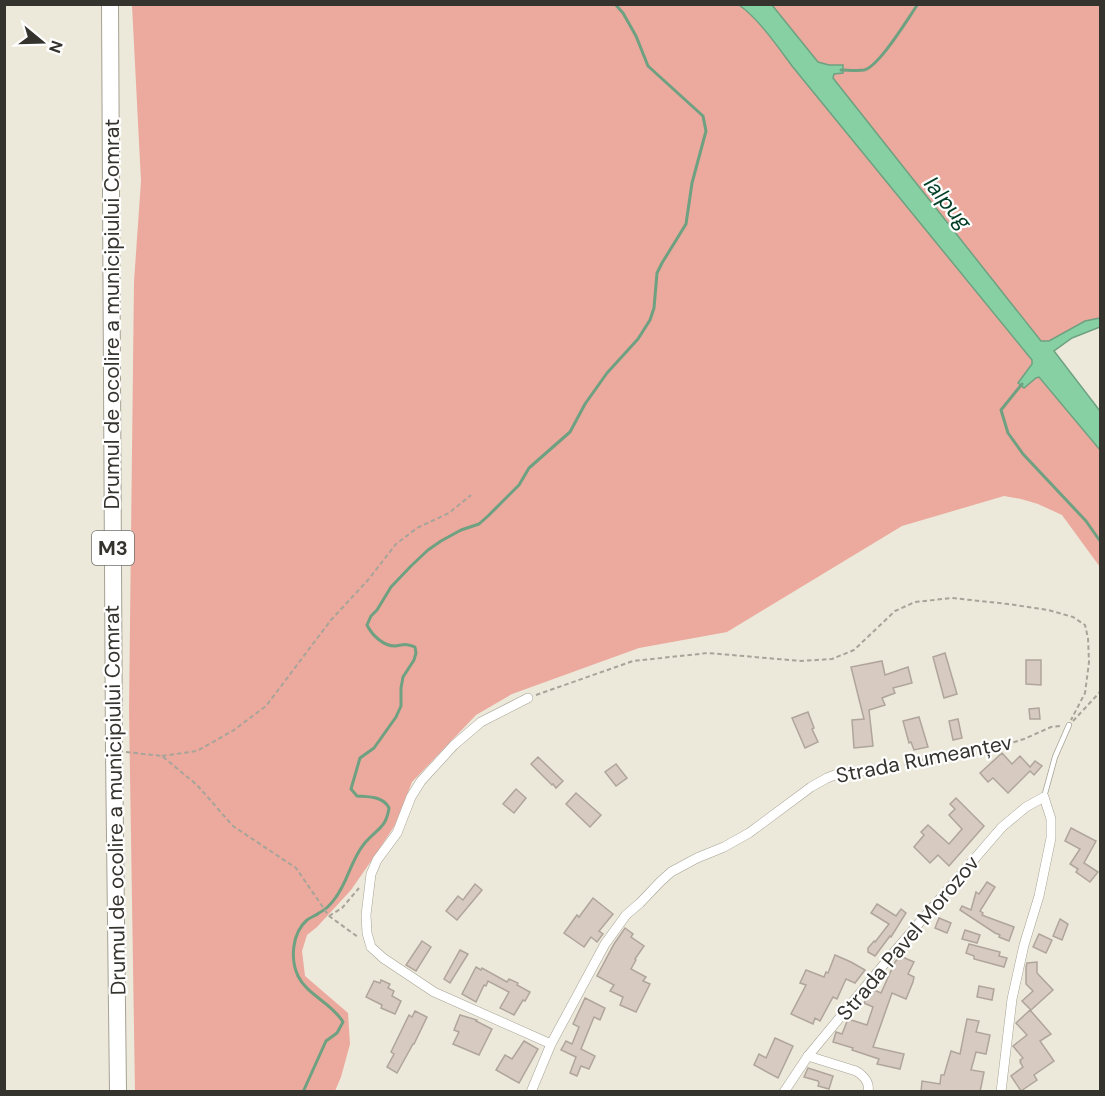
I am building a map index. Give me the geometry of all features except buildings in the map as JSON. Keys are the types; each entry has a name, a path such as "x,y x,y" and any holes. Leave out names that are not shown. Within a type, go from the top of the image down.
{"highway":[{"name":"Drumul de ocolire a municipiului Comrat","path":"110,4 118,1092"}],"street":[{"path":"528,698 481,722 454,745 421,781 411,797 398,833 377,860 370,880 366,915 367,933 371,947 400,970 434,992 551,1044"},
{"name":"Strada Rumeanțev","path":"531,1092 551,1044 616,927 671,872 749,833 811,787 827,778 840,774 896,768"},
{"path":"1001,1092 1012,999 1024,945 1039,896 1051,838 1051,819 1044,797"},
{"name":"Strada Pavel Morozov","path":"784,1092 808,1056 894,951 1002,827 1026,807 1044,797"},
{"path":"808,1056 862,1074 869,1087 868,1092"}],"lane":[{"path":"1044,797 1055,757 1069,725"}],"path":[{"path":"114,750 162,756 197,751 234,730 266,706 331,620 368,580 396,544 417,528 449,513 471,495"},
{"path":"528,698 633,662 708,654 801,661 832,659 854,650 895,611 915,602 952,598 1048,610 1073,616 1085,625 1089,662 1085,693 1069,725"},
{"path":"1069,725 1101,692"},
{"name":"Strada Rumeanțev","path":"896,768 975,746 1008,744 1051,727 1069,725"},
{"path":"162,756 197,785 233,826 296,868 328,915 371,947"},
{"path":"328,915 342,908 362,884 370,880"}],"shaded area":[{"path":"132,5 739,5 767,33 1032,360 1032,364 1018,383 1024,388 1039,376 1100,450 1100,567 1062,515 1038,504 1004,496 902,526 727,632 639,648 512,694 476,715 412,782 395,825 378,851 351,890 307,935 302,951 305,976 348,1013 350,1044 335,1091 135,1091 129,710 134,282 141,181"},
{"path":"739,5 772,5 818,62 843,65 843,73 834,74 833,78 1041,341 1049,341 1085,321 1100,318 1100,327 1072,338 1054,351 1100,411 1100,450 1039,377 1024,388 1018,383 1032,364 1032,360 767,33"},
{"path":"772,5 1100,5 1100,318 1085,321 1049,341 1041,341 832,78 834,74 829,65 818,62"}],"waterway":[{"path":"303,1092 326,1041 337,1033 343,1022 333,1009 302,983 295,969 293,954 295,939 302,925 324,910 334,899 344,884 360,850 386,820 389,808 383,801 357,796 351,789 360,758 374,748 396,717 401,706 403,677 416,653 415,647 412,646 391,646 382,642 367,625 391,587 411,566 441,541 461,530 479,524 519,485 529,468 570,432 585,404 607,373 638,339 650,320 654,308 657,273 686,224 692,183 706,131 703,116 648,66 636,36 615,4"},
{"path":"841,70 864,70 870,67 885,51 918,4"},
{"path":"1022,384 1001,410 1008,433 1023,454 1086,521 1100,541"}],"water label":[{"name":"Ialpug","path":"948,203"}]}
